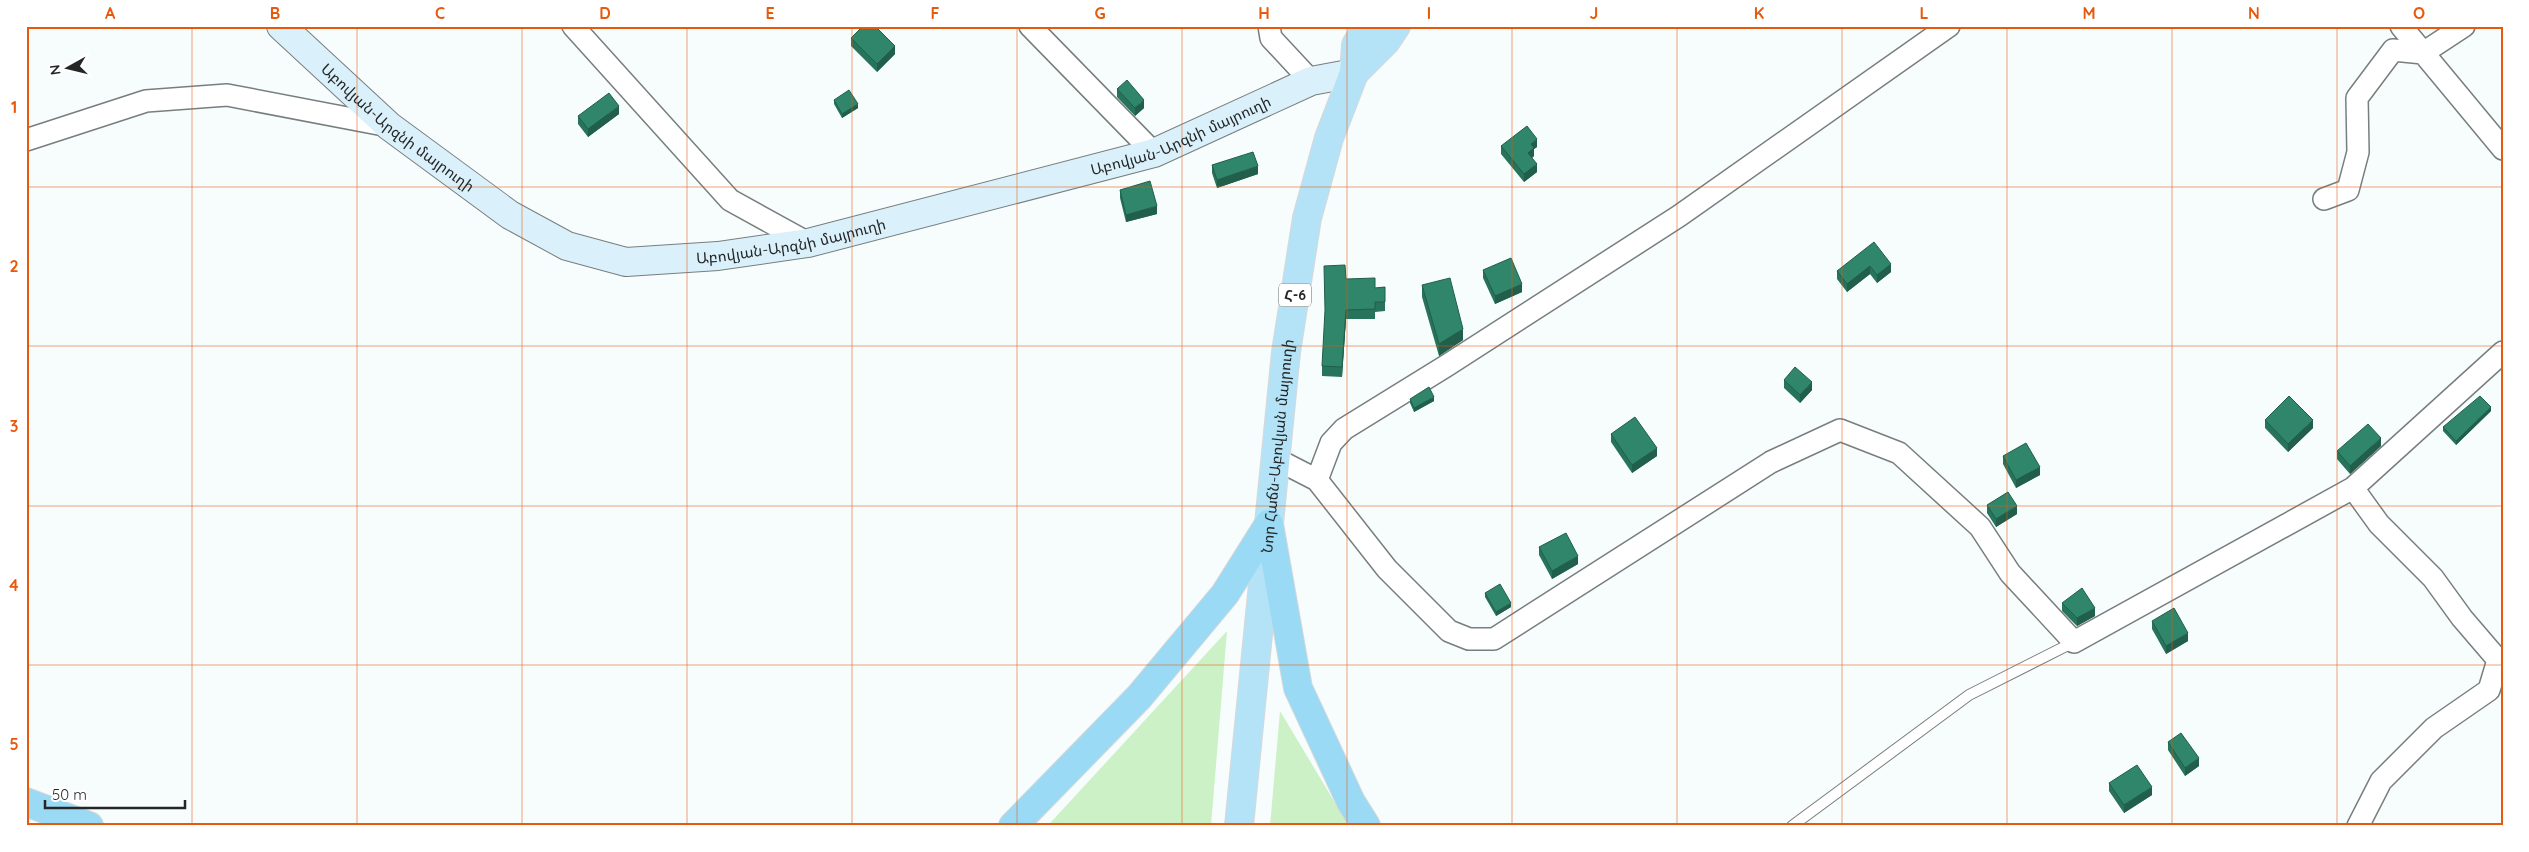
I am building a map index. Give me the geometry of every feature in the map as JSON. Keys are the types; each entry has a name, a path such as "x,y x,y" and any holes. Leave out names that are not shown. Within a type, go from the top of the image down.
{"highway":[{"path":"1013,826 1139,697 1225,594 1269,524"},
{"path":"1269,524 1298,688 1351,802 1366,826"},
{"path":"26,802 89,826"}],"main road":[{"name":"Աբովյան-Արզնի մայրուղի","path":"281,26 389,126 510,215 567,246 626,262 718,256 808,243 1154,153 1311,82 1354,73"},
{"path":"1354,73 1356,45 1368,26"},
{"path":"1354,73 1386,41 1396,26"},
{"name":"Նոր Հաճն-Աբովյան մայրուղի","path":"1239,826 1286,352 1307,218 1330,138 1354,73"}],"street":[{"path":"573,26 730,200 808,243"},
{"path":"1030,26 1154,153"},
{"path":"1269,26 1271,38 1311,82"},
{"path":"1317,480 1331,443 1344,429 1446,366 1679,216 1949,26"},
{"path":"2401,26 2503,149"},
{"path":"2324,199 2348,190 2358,152 2357,98 2393,50 2424,53 2464,26"},
{"path":"26,140 146,102 227,95 389,126"},
{"path":"1276,459 1317,480 1386,569 1449,632 1469,639 1494,639 1772,462 1840,430 1899,453 1980,527 2010,573 2074,642 2353,488 2503,352"},
{"path":"2353,488 2379,524 2433,578 2462,618 2498,660 2497,680 2489,690 2434,728 2381,781 2358,826"}],"lane":[{"path":"1792,826 1969,695 2074,642"}],"green space":[{"path":"1227,631 1211,826 1048,826 1052,821"},
{"path":"1280,711 1349,826 1270,826"}],"building":[{"path":"863,26 875,26 895,46 877,64 851,38"},
{"path":"1127,80 1144,100 1135,108 1117,89"},
{"path":"849,90 858,104 842,114 834,100"},
{"path":"609,93 619,106 588,129 578,116"},
{"path":"1527,126 1537,139 1531,144 1534,148 1528,153 1537,164 1524,174 1501,146"},
{"path":"1253,152 1258,166 1217,180 1212,165"},
{"path":"1150,181 1157,206 1126,215 1120,190"},
{"path":"1874,242 1891,264 1877,275 1870,266 1847,284 1837,271"},
{"path":"1511,258 1522,284 1495,296 1483,270"},
{"path":"1345,265 1346,279 1375,278 1375,288 1385,287 1385,302 1375,302 1375,309 1346,310 1342,367 1322,366 1325,310 1324,266"},
{"path":"1450,278 1463,329 1439,344 1422,285"},
{"path":"1795,367 1812,382 1800,395 1784,380"},
{"path":"1429,387 1434,397 1414,408 1410,399"},
{"path":"2289,396 2313,420 2288,444 2265,420"},
{"path":"2480,396 2491,407 2456,441 2443,427"},
{"path":"1635,417 1657,448 1632,465 1611,434"},
{"path":"2368,424 2381,438 2350,466 2337,451"},
{"path":"2026,443 2040,467 2016,480 2003,456"},
{"path":"2008,492 2017,506 1996,519 1987,505"},
{"path":"1566,533 1578,556 1552,571 1539,547"},
{"path":"1500,584 1511,603 1496,612 1485,593"},
{"path":"2082,588 2095,608 2077,618 2062,603"},
{"path":"2174,608 2188,633 2166,646 2152,621"},
{"path":"2181,733 2199,758 2185,768 2168,742"},
{"path":"2137,765 2152,787 2124,805 2109,783"}]}
